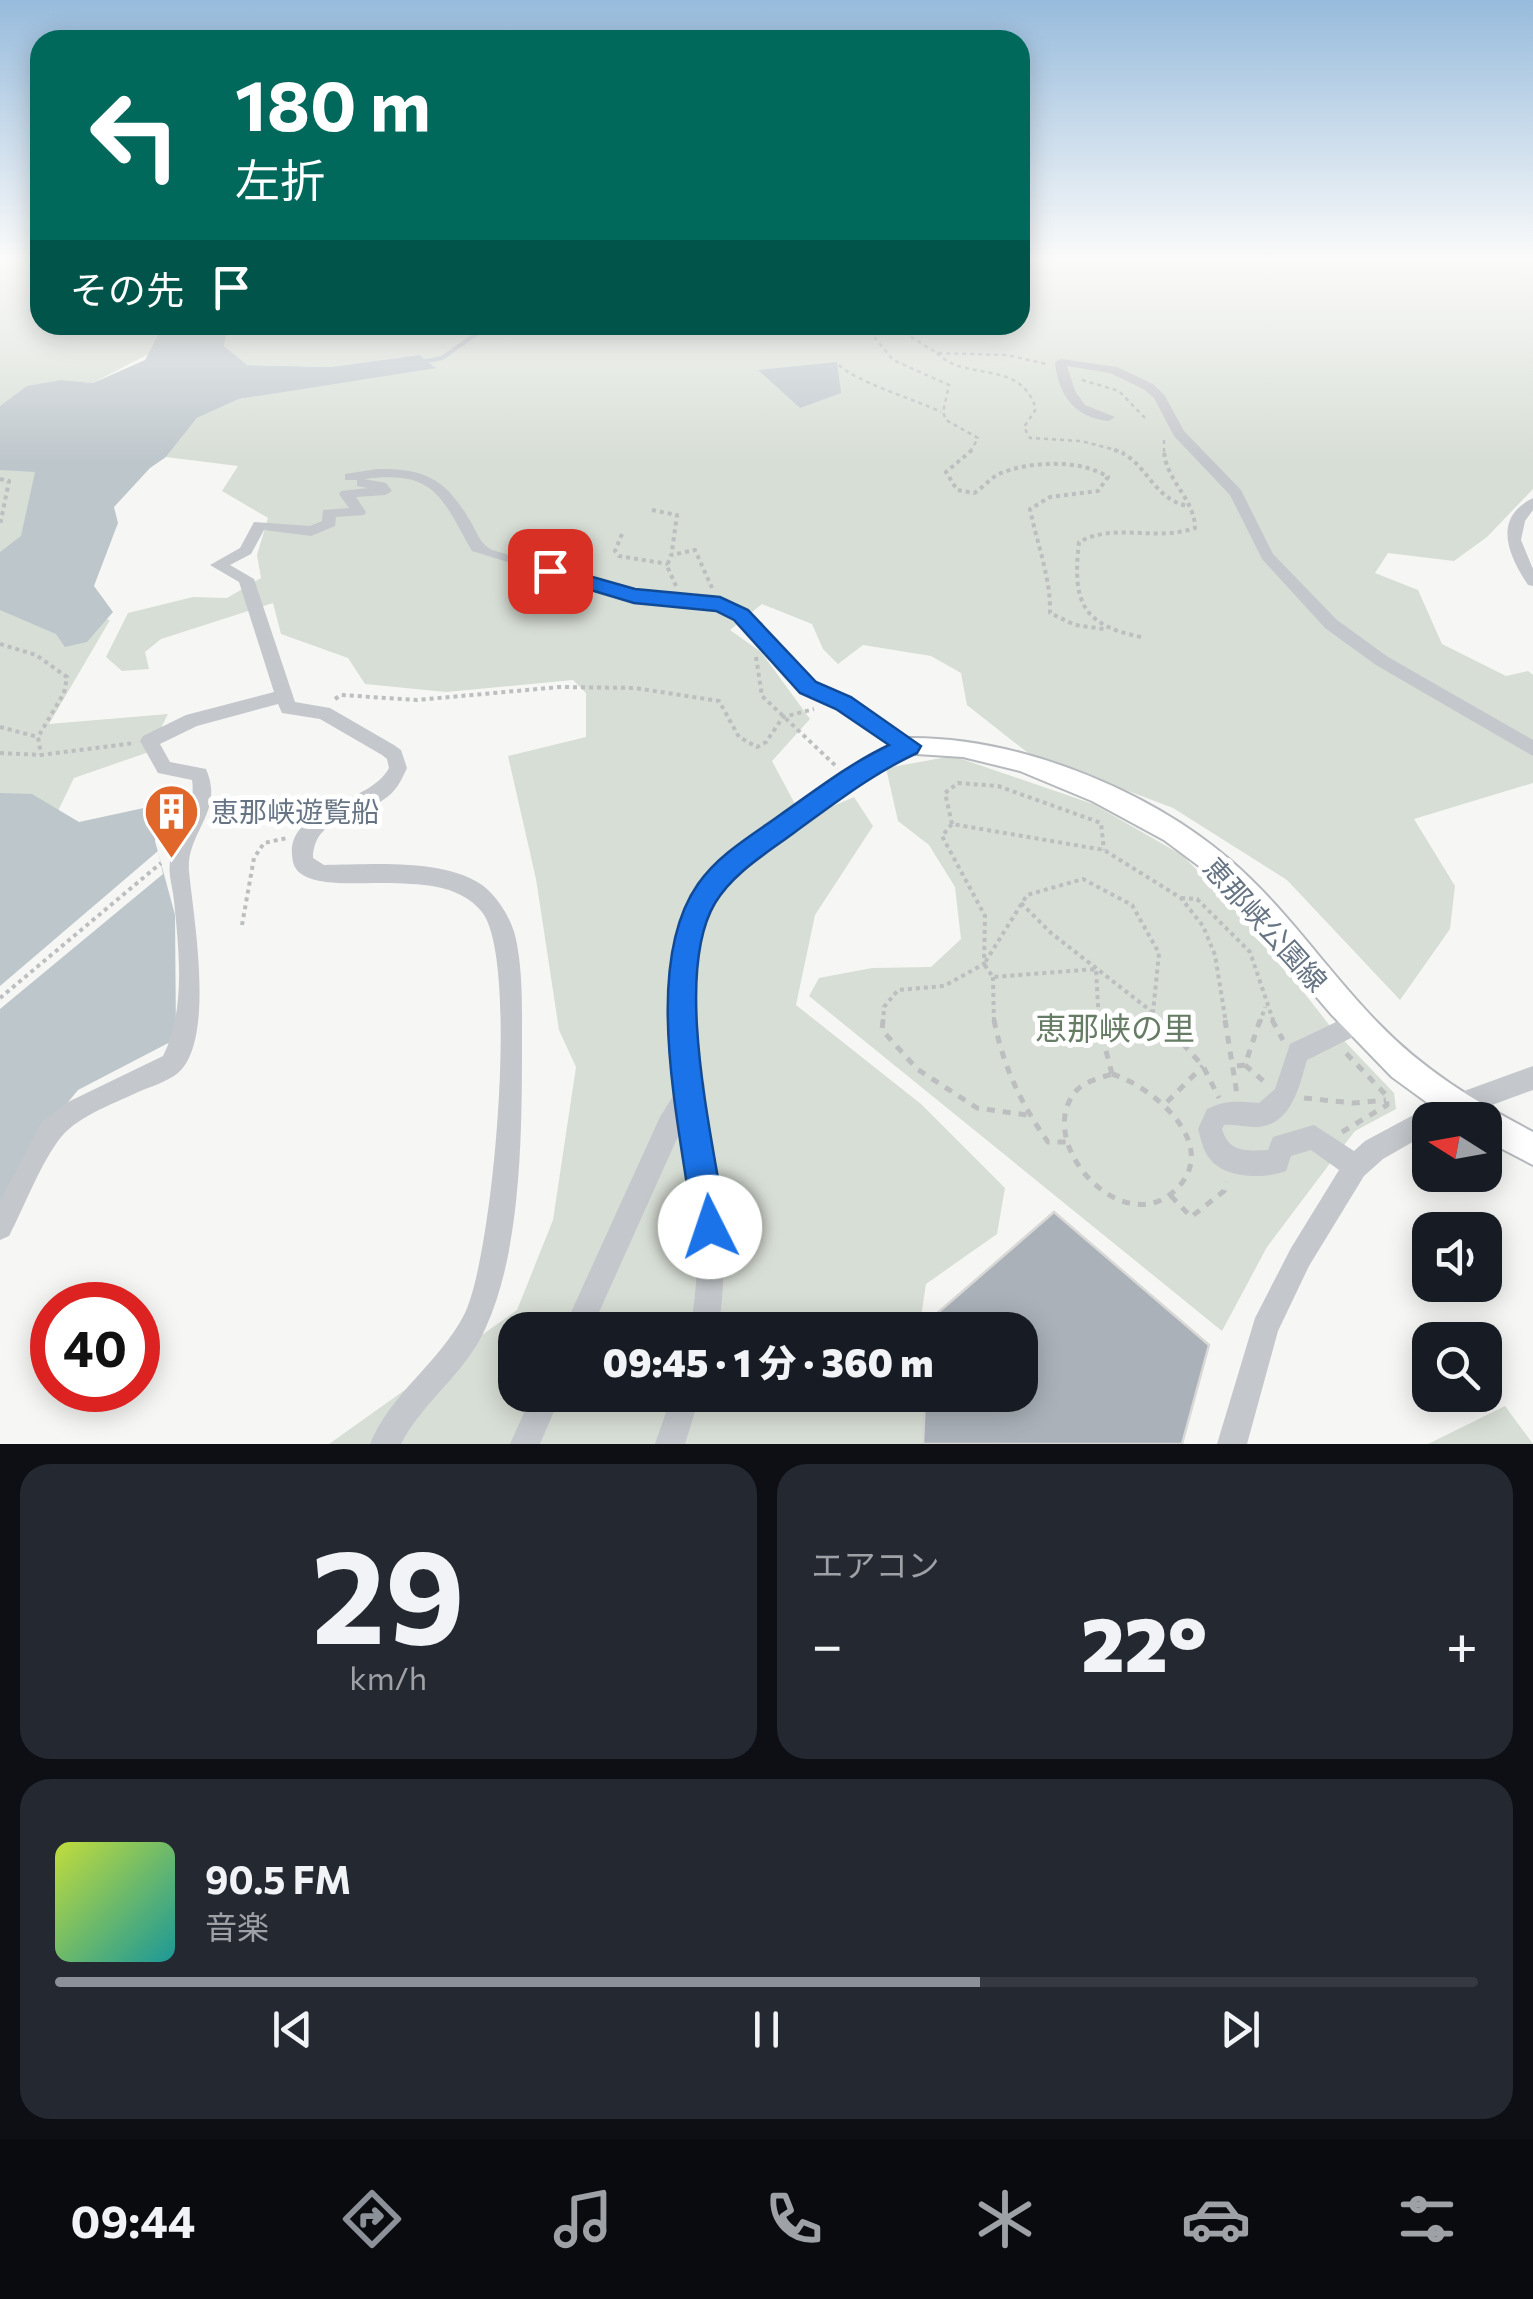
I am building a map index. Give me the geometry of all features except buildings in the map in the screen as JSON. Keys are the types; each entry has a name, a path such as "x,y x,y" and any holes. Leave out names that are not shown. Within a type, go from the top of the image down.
{"main road":[{"name":"恵那峡公園線","path":"909,746 966,748 998,758 1081,786 1168,827 1223,869 1356,1024 1454,1102"},
{"name":"恵那峡公園線","path":"1502,1133 1533,1150"}],"street":[{"path":"1109,417 1087,412 1065,390 1061,362 1091,365 1130,376 1159,396 1182,436 1236,493 1267,556 1331,624 1382,661 1533,749"},
{"path":"384,1444 454,1356 489,1288 511,1078 505,936 489,906 468,886 436,878 321,874 303,862 304,840 324,818 380,795 390,786 398,768 395,755 317,710 288,708 246,579 217,565 246,551 258,525 318,529 330,523 328,513 359,512 346,494 385,491 381,486 350,477 422,474 442,489 477,548 487,553 634,596 720,604 741,615 790,674 808,688 836,700 909,746 848,779 721,873 686,936 679,990 709,1197 711,1258 706,1312"},
{"path":"1533,502 1519,514 1510,536 1515,554 1533,581"},
{"path":"0,1227 51,1130 76,1110 171,1064 180,1051 189,968 178,864 202,815 206,796 200,774 164,768 149,741 192,720 284,696"},
{"path":"1356,1024 1298,1052 1284,1096 1263,1115 1232,1113 1214,1117 1210,1129 1220,1157 1231,1163 1276,1162 1282,1146 1314,1136 1356,1166"},
{"path":"1494,1102 1533,1078"},
{"path":"584,1312 669,1126 693,1085"},
{"path":"1232,1444 1265,1328 1300,1257 1356,1166 1374,1150 1412,1137"},
{"path":"525,1444 539,1412"},
{"path":"670,1444 680,1412"}],"path":[{"path":"872,335 878,346 912,371 948,385 942,412"},
{"path":"908,335 959,367 1010,374 1020,380 1036,407 1035,417 1024,427 1030,438 1081,441 1128,453 1162,496 1191,506"},
{"path":"937,353 1008,355 1110,385 1136,402 1146,419"},
{"path":"839,365 850,377 883,385 942,412 946,420 962,426 979,441 946,472 957,490 974,493 1003,472 1063,465 1094,468 1108,477 1098,490 1050,497 1030,509 1041,564 1052,587 1050,613 1076,626 1104,628 1141,638"},
{"path":"1104,628 1094,621 1083,598 1079,542 1109,532 1184,534 1197,523 1191,506 1166,476 1162,441 1182,436"},
{"path":"0,525 9,481 2,480"},
{"path":"652,510 677,515 668,564 682,599"},
{"path":"622,534 615,551 619,556 668,564"},
{"path":"673,553 695,550 720,604"},
{"path":"758,632 757,683 762,696 848,779"},
{"path":"0,644 36,656 67,677 64,694 38,737 41,755"},
{"path":"317,710 342,695 416,700 560,687 635,688 719,701 726,706 731,728 745,744 757,747 766,742 782,717 836,700"},
{"path":"0,727 38,737"},
{"path":"0,754 41,755 149,741"},
{"path":"952,824 945,793 958,783 998,786 1101,824 1104,850"},
{"path":"952,824 1104,850 1181,898 1203,926 1215,955 1235,1067 1232,1113"},
{"path":"952,824 942,836 986,916 984,964 993,976 989,1014 1027,1114 1048,1142 1066,1142"},
{"path":"242,925 254,858 264,843 278,837 304,840"},
{"path":"0,998 163,862"},
{"path":"1027,1114 977,1108 917,1069 882,1030 884,1007 898,990 943,989 984,964 1027,894 1083,879 1132,905 1160,954 1153,1012"},
{"path":"1181,898 1197,899 1250,952 1265,1007 1281,1039 1298,1052"},
{"path":"1021,903 1040,927 1096,969 1125,984 1202,1066 1232,1113"},
{"path":"993,976 1096,969"},
{"path":"1096,969 1098,1020 1112,1074"},
{"path":"1246,1065 1265,1007"},
{"path":"1328,1146 1349,1124 1387,1105 1330,1036"},
{"path":"1235,1067 1246,1065 1284,1096 1352,1104 1386,1100"},
{"path":"1167,1102 1202,1066"},
{"path":"1112,1074 1141,1082 1167,1102 1187,1142 1188,1163 1170,1196 1153,1203 1133,1204 1111,1197 1091,1182 1066,1142 1068,1101 1078,1086 1112,1074"},
{"path":"1170,1196 1191,1217 1224,1191 1231,1163"}],"green space":[{"path":"0,328 30,328 30,335 185,335 93,383 62,380 0,406"},
{"path":"1030,328 1533,328 1533,489 1487,537 1454,561 1388,553 1375,573 1418,590 1442,644 1506,676 1528,671 1533,675 1533,783 1414,819 1455,886 1450,929 1400,1000 1287,880 1173,808 1028,753 967,705 961,673 931,656 863,645 838,664 823,649 812,624 762,604 730,630 761,652 810,719 772,761 803,819 854,797 873,826 815,915 796,1005 921,1104 1005,1188 997,1234 926,1284 922,1312 514,1312 553,1220 576,1067 559,1030 536,879 508,756 586,737 586,693 573,680 446,692 365,684 348,658 281,634 273,603 161,639 145,652 149,669 122,671 106,657 128,613 193,597 227,598 261,578 257,555 268,518 222,491 238,466 166,457 197,418 239,399 435,367 418,355 330,367 246,365 224,346 226,335 1030,335"},
{"path":"0,457 61,458 17,599 110,620 49,724 168,714 149,752 74,778 54,819 0,821"},
{"name":"恵那峡の里","path":"953,756 1093,804 1182,855 1249,922 1330,1026 1394,1093 1396,1109 1355,1131 1267,1247 1222,1331 809,996 819,978 872,968 931,967 961,939 955,887 929,845 898,821 886,768"},
{"path":"498,1324 498,1412 937,1412 964,1444 329,1444"},
{"path":"1505,1406 1533,1444 1428,1444 1493,1412 1502,1412"}],"shaded area":[{"path":"158,335 226,335 224,346 247,365 330,367 419,355 436,368 239,399 197,418 166,457 150,468 114,507 118,523 94,586 113,612 87,642 65,647 56,634 0,610 0,552 21,536 35,472 0,470 0,406 27,386 62,380 93,383 145,360"},
{"path":"837,362 841,393 800,408 758,370"},
{"path":"0,793 32,794 79,822 167,803 180,812 156,828 155,841 175,915 176,1039 78,1090 45,1130 0,1233"}],"pier":[{"path":"158,851 163,874 0,1009 0,986"}],"waterway":[{"path":"421,362 442,358 475,335"}],"place":[{"name":"恵那峡遊覧船","path":"172,860"}],"route":[{"path":"550,571 634,596 720,604 741,615 769,644 790,674 808,688 844,703 909,746 866,767 745,853 721,873 695,914 686,936 679,990 710,1227"}]}
